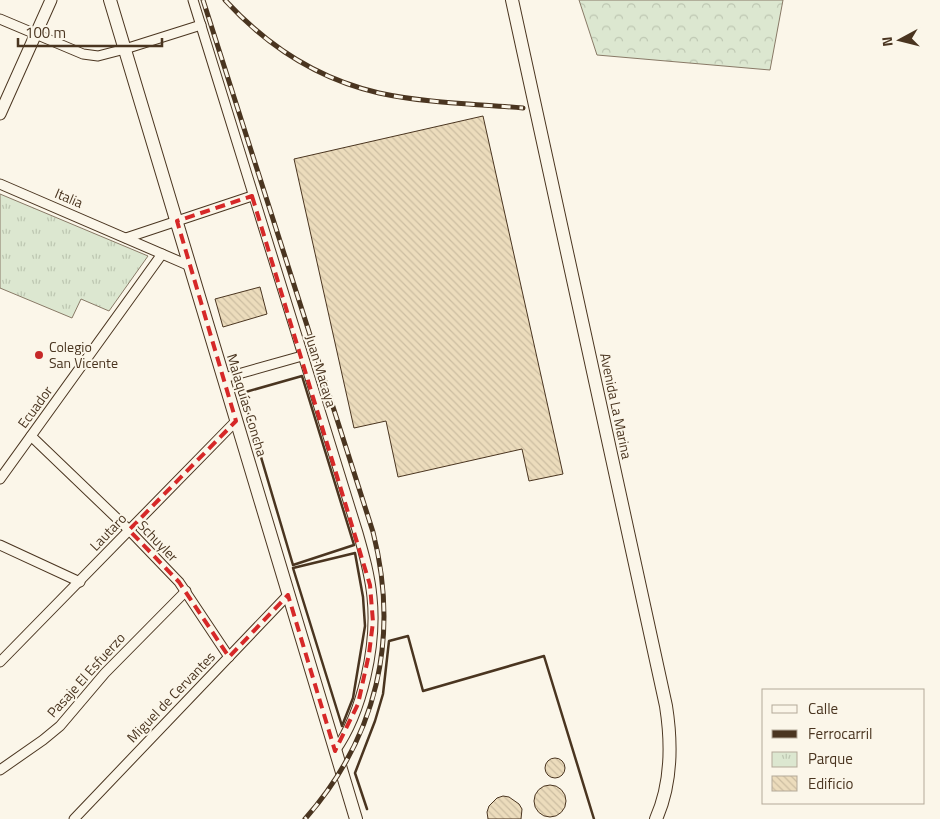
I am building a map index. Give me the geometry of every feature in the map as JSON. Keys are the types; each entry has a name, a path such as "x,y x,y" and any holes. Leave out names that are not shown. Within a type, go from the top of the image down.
{"main road":[{"name":"Malaquías Concha","path":"110,0 356,819"},
{"name":"Avenida La Marina","path":"512,0 666,706 670,738 670,768 666,792 656,819"}],"street":[{"path":"0,114 51,0"},
{"name":"Juan Macaya","path":"193,0 364,554 372,598 372,634 366,674 354,713 335,751"},
{"path":"0,19 90,56 104,56 201,25"},
{"name":"Italia","path":"0,184 190,266"},
{"path":"126,238 252,196"},
{"name":"Ecuador","path":"0,479 162,254"},
{"path":"224,378 302,356"},
{"name":"Lautaro","path":"0,662 236,421"},
{"name":"Schuyler","path":"31,436 129,530 186,592 229,657"},
{"path":"0,546 80,582"},
{"name":"Pasaje El Esfuerzo","path":"0,770 60,726 105,673 186,592"},
{"name":"Miguel de Cervantes","path":"74,819 288,595"}],"highlighted area":[{"path":"252,196 370,585 373,622 369,654 358,704 335,751 288,595 229,657 179,582 129,530 236,421 177,221"}],"green space":[{"path":"579,0 783,0 770,70 597,55"},
{"path":"0,194 148,256 109,311 81,299 72,318 0,288"}],"building":[{"path":"483,116 563,474 529,481 522,449 398,477 386,421 354,428 294,159"},
{"path":"260,287 267,314 223,327 215,299"},
{"path":"555,758 562,761 565,768 562,775 555,778 548,775 545,768 548,761"},
{"path":"550,785 561,790 566,801 561,812 550,817 539,812 534,801 539,790"},
{"path":"509,797 519,804 522,809 521,819 488,819 487,812 489,806 497,798"}],"railway":[{"path":"203,0 373,532 381,571 384,610 382,648 376,684 365,720 350,754 330,787 305,819"},
{"path":"225,0 241,17 276,46 315,70 357,87 414,99 523,108"}],"wall":[{"path":"302,376 354,545 293,565 242,393 302,376"},
{"path":"355,553 363,597 365,626 353,698 342,726 293,568 355,553"},
{"path":"367,809 355,773 383,694 389,641 408,636 423,691 544,656 594,819"}],"place":[{"name":"Colegio San Vicente","path":"39,355"}]}
